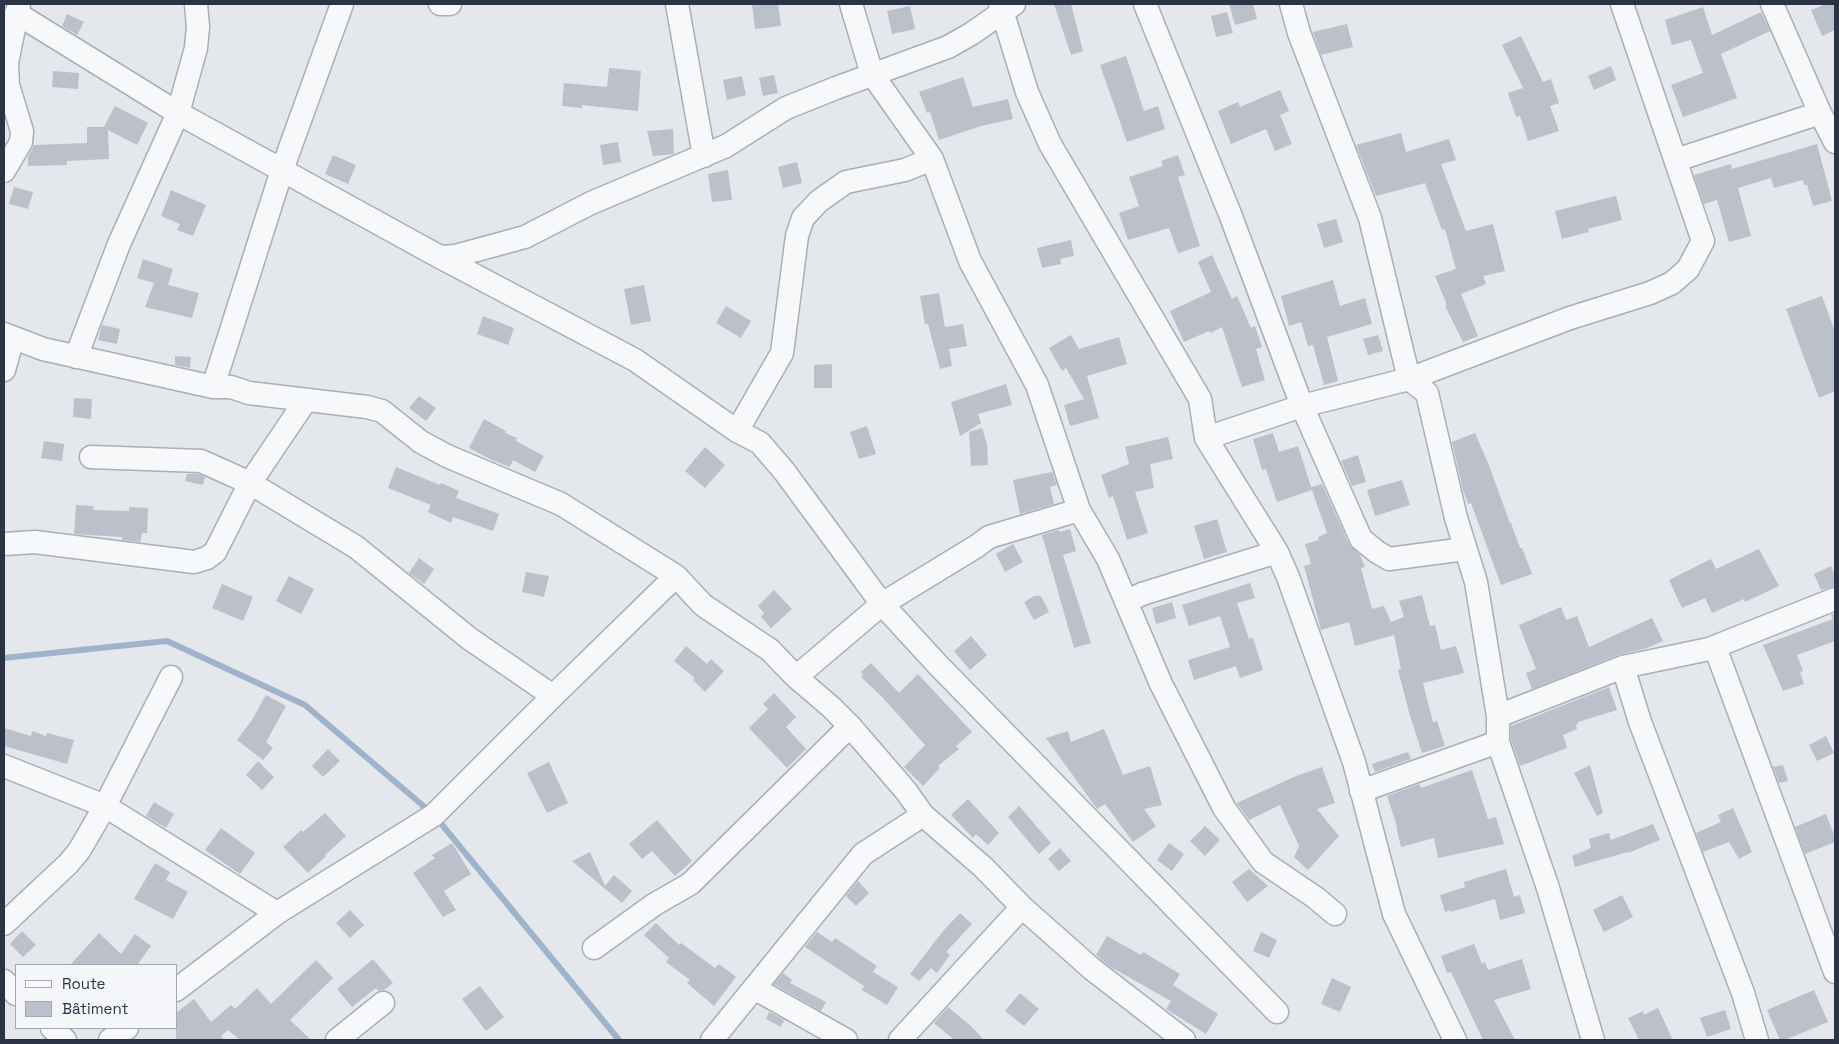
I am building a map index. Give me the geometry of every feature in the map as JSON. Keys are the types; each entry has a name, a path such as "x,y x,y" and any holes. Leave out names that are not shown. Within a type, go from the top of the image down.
{"street":[{"path":"76,357 118,244 178,113 196,48 198,27 196,4"},
{"path":"213,386 282,170 342,4"},
{"path":"440,4 450,4"},
{"path":"677,4 704,156"},
{"path":"851,4 872,74 932,159 970,261 1037,385 1079,510 1108,559 1161,684 1224,808 1263,862 1316,898 1335,914"},
{"path":"1145,4 1230,214 1302,406 1361,539 1389,559 1465,549"},
{"path":"1291,4 1299,32 1370,218 1409,379 1427,393 1465,549 1476,582 1498,716 1498,742 1548,888 1593,1040"},
{"path":"1206,438 1302,406 1409,379 1570,318 1650,293 1672,283 1688,269 1703,241 1622,4"},
{"path":"1772,4 1820,113 1835,142"},
{"path":"440,257 455,256 525,237 591,203 726,146 786,108 872,74 948,47 971,34 1006,7 1027,92 1050,144 1200,399 1206,438 1277,552 1288,577 1350,753 1394,914 1455,1040"},
{"path":"4,170 21,142 22,131 8,85 7,63 18,8 178,113 440,257 635,360 737,432 760,443 784,471 882,604 938,665 1277,1012"},
{"path":"1676,160 1820,113"},
{"path":"737,432 782,353 797,236 803,218 819,201 846,182 905,170 932,159"},
{"path":"4,370 8,336 44,349 76,357 213,386 231,387 249,393 367,407 382,412 421,442 447,456 561,504 676,576 703,605 760,642 796,677 832,707 850,726 906,791 923,815 1092,969 1184,1040"},
{"path":"4,544 35,542 194,562 207,558 215,552 250,484 306,400"},
{"path":"91,456 201,461 250,484 356,547 470,639 553,696"},
{"path":"796,677 882,604 989,537 1079,510"},
{"path":"1126,602 1142,594 1277,552"},
{"path":"178,988 277,913 434,816 676,576"},
{"path":"1498,716 1623,667 1716,647 1835,599"},
{"path":"1716,647 1835,972"},
{"path":"1623,667 1640,722 1743,993 1756,1040"},
{"path":"4,924 68,864 79,851 105,806 171,678"},
{"path":"594,948 656,904 690,884 850,726"},
{"path":"1361,791 1498,742"},
{"path":"4,766 105,806 277,913"},
{"path":"712,1040 862,854 923,815"},
{"path":"900,1040 1022,907"},
{"path":"4,981 15,993"},
{"path":"754,988 846,1040"},
{"path":"337,1040 383,1003"},
{"path":"53,1029 66,1040"},
{"path":"110,1040 126,1029"}],"building":[{"path":"752,4 778,4 781,26 755,29"},
{"path":"1054,4 1071,4 1083,51 1071,55"},
{"path":"1229,4 1253,4 1257,19 1235,25"},
{"path":"1826,4 1835,4 1835,30 1822,36 1811,10"},
{"path":"910,6 915,29 892,34 887,11"},
{"path":"1703,7 1712,35 1761,12 1770,31 1721,54 1737,98 1683,117 1671,85 1703,73 1691,40 1672,45 1665,20"},
{"path":"1227,12 1233,33 1216,37 1211,16"},
{"path":"67,14 84,22 77,35 62,26"},
{"path":"1347,24 1353,47 1321,55 1313,32"},
{"path":"1521,36 1543,82 1551,79 1559,103 1550,106 1559,131 1528,141 1520,116 1516,117 1508,93 1523,88 1502,45"},
{"path":"1126,56 1144,111 1158,106 1165,129 1127,142 1100,65"},
{"path":"1611,66 1616,80 1594,90 1588,76"},
{"path":"609,68 641,71 638,111 582,105 582,108 562,106 564,83 607,87"},
{"path":"53,71 79,73 78,89 52,87"},
{"path":"774,75 778,93 763,96 759,78"},
{"path":"742,76 746,95 727,100 723,80"},
{"path":"963,77 973,107 1008,99 1013,119 981,126 939,140 930,112 927,113 919,92"},
{"path":"1280,90 1289,111 1280,115 1292,144 1275,151 1266,129 1231,144 1218,111 1238,102 1240,107"},
{"path":"115,106 148,123 137,145 108,130 109,159 67,161 67,165 28,166 28,157 34,145 87,143 87,127 104,127"},
{"path":"673,129 674,154 653,156 647,131"},
{"path":"1401,133 1406,152 1449,139 1456,160 1441,164 1466,231 1493,224 1505,271 1483,276 1486,284 1461,294 1478,336 1463,342 1445,306 1447,305 1435,276 1456,269 1445,229 1442,230 1425,183 1376,196 1356,145"},
{"path":"618,142 621,162 603,165 600,145"},
{"path":"1817,144 1832,201 1813,206 1807,185 1804,185 1803,180 1774,188 1771,178 1738,188 1751,236 1729,242 1717,200 1704,204 1694,175 1731,164 1732,169"},
{"path":"333,155 356,165 348,184 325,174"},
{"path":"1178,155 1185,175 1178,177 1200,246 1178,253 1169,228 1128,240 1119,213 1139,206 1129,177 1163,166 1161,161"},
{"path":"797,162 802,183 783,188 778,167"},
{"path":"728,170 732,200 712,202 708,174"},
{"path":"14,187 33,192 28,209 9,204"},
{"path":"171,190 206,205 193,236 177,230 180,224 161,216"},
{"path":"1616,196 1622,220 1588,229 1589,232 1562,239 1555,211"},
{"path":"1336,219 1343,242 1324,248 1317,224"},
{"path":"1071,240 1074,256 1060,259 1061,264 1042,268 1037,248"},
{"path":"1212,255 1232,299 1237,296 1251,328 1255,326 1262,347 1256,349 1265,380 1242,387 1222,327 1184,342 1170,311 1211,292 1198,262"},
{"path":"143,259 173,269 168,285 199,293 192,318 145,307 154,283 137,278"},
{"path":"1333,280 1340,306 1365,298 1372,324 1327,337 1338,381 1324,385 1313,345 1308,346 1301,322 1289,326 1281,296"},
{"path":"644,285 651,321 631,325 624,289"},
{"path":"939,293 945,327 963,324 967,346 949,349 952,366 940,369 928,324 925,324 920,296"},
{"path":"1822,296 1835,332 1835,391 1819,398 1786,309"},
{"path":"726,306 751,321 741,338 716,323"},
{"path":"483,316 514,328 508,345 477,334"},
{"path":"102,325 120,329 117,344 98,340"},
{"path":"1071,335 1079,349 1119,337 1127,364 1087,376 1099,418 1070,426 1064,405 1084,399 1066,368 1062,371 1049,348"},
{"path":"1378,335 1383,351 1368,355 1363,339"},
{"path":"175,356 191,357 190,368 175,365"},
{"path":"832,364 832,388 814,388 814,365"},
{"path":"1006,384 1012,405 978,414 981,423 960,436 951,402"},
{"path":"419,396 436,408 426,421 409,408"},
{"path":"74,398 92,399 91,419 73,417"},
{"path":"484,419 506,431 505,433 517,438 516,441 544,456 535,472 513,460 510,467 469,448"},
{"path":"867,426 876,454 859,459 850,432"},
{"path":"982,428 987,444 988,465 971,466 969,432"},
{"path":"1273,433 1279,452 1298,446 1312,490 1277,502 1266,469 1262,470 1253,439"},
{"path":"1475,433 1532,574 1501,585 1471,503 1468,504 1463,490 1452,442"},
{"path":"1168,437 1173,459 1150,464 1154,488 1135,492 1148,533 1127,540 1113,496 1109,498 1101,475 1129,464 1125,447"},
{"path":"44,441 64,444 62,461 41,458"},
{"path":"705,447 725,465 705,488 685,471"},
{"path":"1358,455 1366,482 1352,486 1341,461"},
{"path":"396,467 459,491 456,498 499,514 493,531 453,517 451,523 428,512 431,505 388,488"},
{"path":"1052,472 1057,485 1050,487 1054,504 1020,514 1013,480"},
{"path":"187,474 198,474 205,477 203,485 185,481"},
{"path":"1402,480 1410,505 1375,516 1367,490"},
{"path":"1322,484 1349,544 1360,555 1365,567 1361,568 1372,609 1384,606 1391,622 1404,617 1399,601 1422,595 1430,626 1435,625 1441,650 1456,646 1464,673 1423,683 1433,722 1437,721 1445,746 1422,753 1398,670 1401,669 1394,635 1355,646 1349,622 1321,630 1304,566 1311,564 1305,544 1319,540 1318,537 1327,533 1311,487"},
{"path":"76,505 94,506 93,510 129,511 129,507 148,508 147,533 142,533 140,542 122,540 122,537 74,534"},
{"path":"1217,519 1227,552 1204,559 1194,526"},
{"path":"1070,529 1076,551 1063,555 1091,643 1074,648 1042,535"},
{"path":"1013,544 1023,562 1005,572 996,554"},
{"path":"1759,549 1779,586 1745,602 1744,599 1712,613 1705,598 1682,608 1669,580 1711,559 1716,569"},
{"path":"419,558 434,569 424,584 409,573"},
{"path":"1831,566 1835,576 1835,586 1821,590 1814,574"},
{"path":"526,572 549,576 544,597 522,592"},
{"path":"289,576 314,589 301,614 276,601"},
{"path":"1250,583 1255,598 1237,603 1249,639 1253,638 1263,670 1240,678 1236,666 1194,680 1188,660 1230,647 1220,616 1189,626 1182,605"},
{"path":"222,584 253,597 243,621 212,608"},
{"path":"774,590 792,609 771,628 761,617 764,613 758,606"},
{"path":"1034,596 1041,596 1049,612 1034,620 1024,602"},
{"path":"1172,602 1176,618 1156,624 1152,608"},
{"path":"1561,607 1566,620 1577,616 1589,647 1652,618 1663,641 1647,648 1618,655 1532,689 1526,673 1536,669 1519,625"},
{"path":"1835,613 1835,641 1797,655 1803,671 1800,672 1804,684 1783,691 1763,645 1833,619 1831,615"},
{"path":"971,636 987,655 970,670 954,651"},
{"path":"686,646 707,664 711,659 724,671 705,692 693,680 695,678 674,661"},
{"path":"871,663 899,693 918,674 972,732 956,746 959,749 938,766 940,768 923,786 904,767 925,745 883,698 861,677 863,675 861,672"},
{"path":"1609,687 1617,710 1578,722 1576,725 1577,729 1563,735 1567,748 1520,766 1511,740 1511,726"},
{"path":"774,693 796,717 786,727 806,749 787,768 749,728 768,709 763,704"},
{"path":"266,695 286,706 266,742 273,748 263,760 237,740 252,720"},
{"path":"4,728 31,736 32,731 46,736 47,733 74,740 67,764 4,746"},
{"path":"1104,729 1123,775 1150,766 1162,805 1144,809 1156,826 1133,842 1105,804 1097,809 1046,738 1068,731 1071,742"},
{"path":"1826,736 1834,753 1817,761 1809,745"},
{"path":"328,749 340,761 323,777 312,766"},
{"path":"1408,752 1411,759 1375,772 1372,764"},
{"path":"258,761 274,777 262,790 246,775"},
{"path":"549,762 568,803 547,813 527,773"},
{"path":"1590,765 1603,813 1597,816 1574,773"},
{"path":"1783,765 1788,781 1779,783 1773,767"},
{"path":"1322,767 1335,803 1317,809 1339,836 1308,870 1294,857 1299,846 1280,805 1249,820 1237,803 1296,776"},
{"path":"1472,770 1488,819 1496,817 1504,844 1438,858 1434,838 1401,847 1397,826 1387,796 1419,784 1421,788"},
{"path":"968,799 999,833 988,845 976,834 973,838 951,815"},
{"path":"154,802 174,814 166,828 146,816"},
{"path":"1019,806 1051,843 1039,854 1008,817"},
{"path":"1733,808 1752,852 1739,859 1729,842 1703,852 1696,833 1721,822 1718,815"},
{"path":"325,813 346,836 308,873 283,847 301,830 303,832"},
{"path":"1826,814 1835,837 1835,842 1805,854 1795,827"},
{"path":"657,820 692,861 675,876 652,851 642,859 629,844"},
{"path":"1653,824 1660,840 1628,853 1575,867 1572,856 1591,848 1589,839 1609,833 1611,840"},
{"path":"1205,826 1220,840 1205,856 1190,841"},
{"path":"221,828 255,853 240,874 205,850"},
{"path":"452,843 471,874 444,891 456,910 443,917 413,873 435,858 432,855"},
{"path":"1169,843 1184,854 1172,871 1157,860"},
{"path":"1060,848 1071,861 1059,871 1048,859"},
{"path":"590,852 605,886 614,875 632,891 622,903 572,861"},
{"path":"155,863 170,872 166,880 188,892 173,919 134,899"},
{"path":"1249,869 1268,886 1247,902 1232,882"},
{"path":"1506,869 1514,897 1520,895 1525,913 1500,920 1495,899 1451,912 1451,910 1445,912 1440,895 1465,887 1464,882"},
{"path":"858,881 869,893 856,906 846,896"},
{"path":"1622,895 1633,917 1604,932 1593,910"},
{"path":"350,910 364,925 350,938 336,923"},
{"path":"960,913 972,924 946,952 950,955 937,973 931,968 919,981 910,974 943,931"},
{"path":"656,923 679,945 681,943 715,968 719,964 736,977 714,1006 687,983 690,980 666,962 669,958 644,935"},
{"path":"22,931 36,945 23,957 10,944"},
{"path":"817,932 832,942 835,938 877,966 873,972 898,987 887,1005 862,990 864,986 805,947"},
{"path":"1261,932 1277,940 1269,958 1253,951"},
{"path":"99,933 121,954 135,934 151,946 138,964 71,964"},
{"path":"1107,936 1141,955 1143,952 1180,974 1173,985 1218,1014 1206,1034 1166,1009 1171,1001 1109,966 1096,955"},
{"path":"1474,944 1482,964 1485,962 1488,970 1522,959 1531,989 1494,1000 1515,1040 1483,1040 1451,972 1447,973 1441,956"},
{"path":"373,959 393,983 384,990 378,991 376,988 352,1007 337,989"},
{"path":"316,960 333,978 290,1020 311,1040 240,1040 228,1030 221,1036 224,1040 176,1040 178,1011 194,999 211,1022 231,1005 235,1009 257,988 271,1004"},
{"path":"783,973 792,980 790,983 826,1002 821,1011 774,984"},
{"path":"1332,978 1351,987 1340,1012 1321,1004"},
{"path":"480,986 504,1017 486,1031 462,999"},
{"path":"1814,990 1828,1022 1785,1040 1780,1040 1767,1010"},
{"path":"1020,993 1039,1009 1024,1026 1005,1011"},
{"path":"948,1007 984,1040 954,1040 934,1023"},
{"path":"1658,1008 1673,1040 1639,1040 1628,1018 1643,1011 1644,1015"},
{"path":"1725,1010 1731,1029 1707,1037 1700,1018"},
{"path":"769,1012 784,1020 781,1027 766,1019"}],"waterway":[{"path":"4,658 167,641 305,705 434,815 619,1040"}]}
